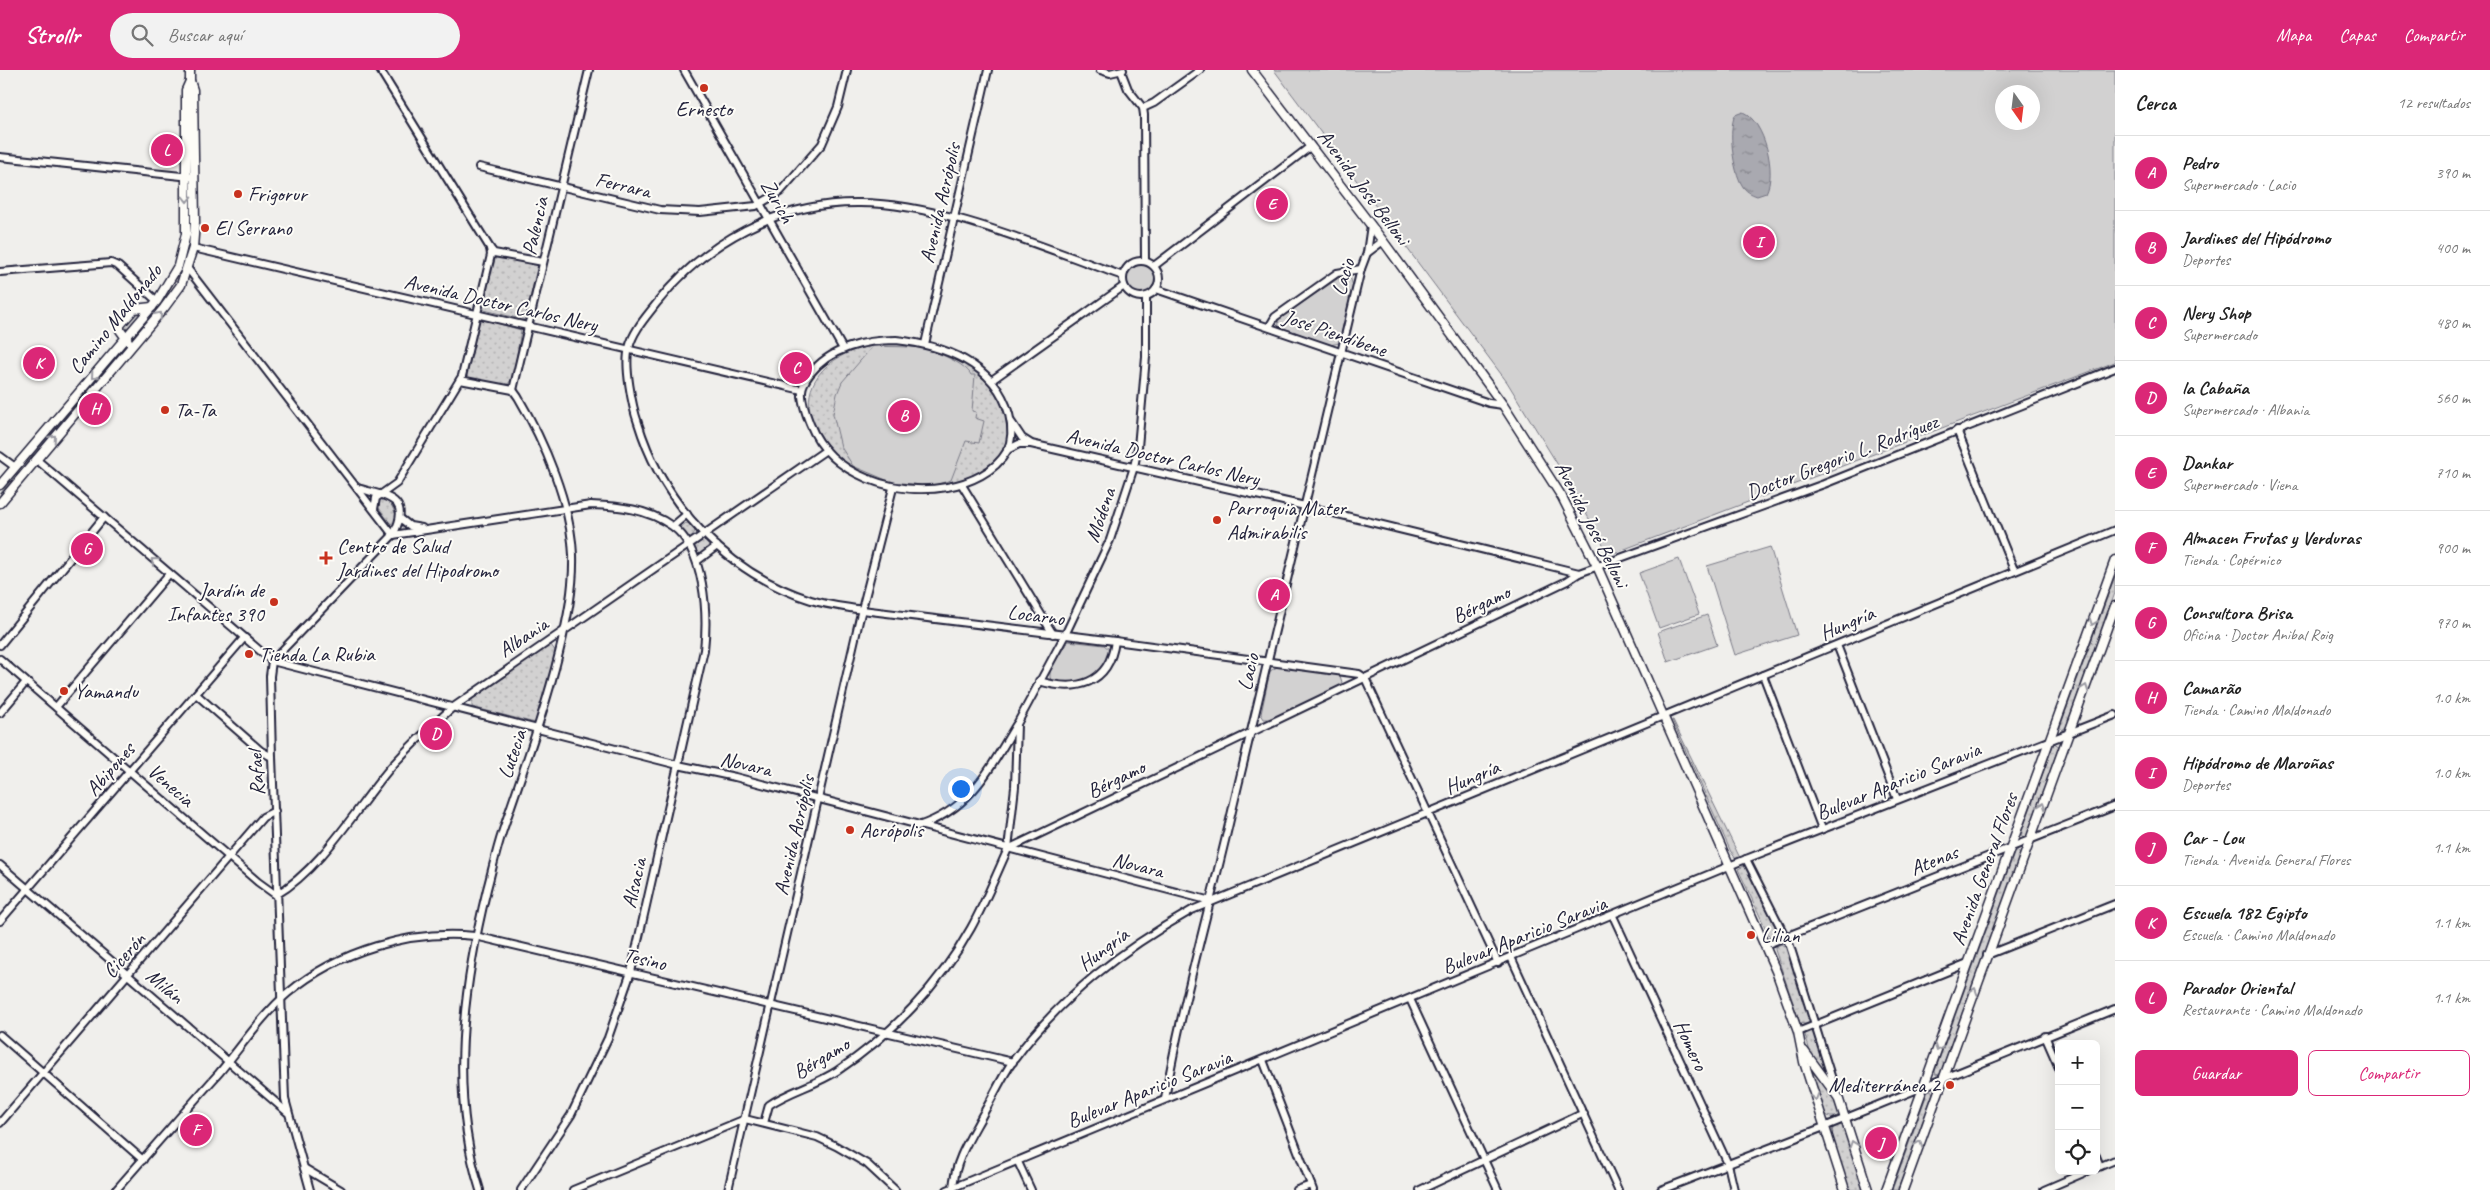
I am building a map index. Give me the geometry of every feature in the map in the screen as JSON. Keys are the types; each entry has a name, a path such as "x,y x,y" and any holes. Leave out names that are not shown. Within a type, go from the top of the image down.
{"main road":[{"name":"Camino Maldonado","path":"0,503 173,298 188,268 193,248 191,177 194,90 190,81 190,70"},
{"name":"Avenida José Belloni","path":"1252,70 1383,241 1503,405 1562,497 1597,566 1765,945 1798,1032 1804,1062 1845,1190"},
{"name":"Camino Maldonado","path":"0,485 126,339 172,280 181,258 191,177"},
{"path":"132,345 120,328 126,318 138,307 155,304"},
{"name":"Avenida General Flores","path":"1886,1190 2115,560"},
{"name":"Avenida General Flores","path":"1905,1188 1987,955 2115,606"},
{"name":"Avenida José Belloni","path":"1803,1050 1837,1095 1868,1190"}],"street":[{"path":"380,70 494,253 543,262"},
{"name":"Palencia","path":"513,390 589,70"},
{"name":"Zurich","path":"684,70 844,349"},
{"path":"761,205 789,184 822,144 838,107 847,70"},
{"name":"Avenida Acrópolis","path":"925,344 988,70"},
{"path":"1100,70 1110,72 1122,71 1128,89 1143,108 1145,261"},
{"path":"1143,108 1154,103 1200,70"},
{"path":"1154,266 1311,146"},
{"path":"0,157 191,177"},
{"name":"Ferrara","path":"479,167 649,208 685,212 716,212 761,205"},
{"path":"704,533 687,514 655,468 643,439 634,411 628,349 640,324 668,289 689,268 729,239 769,218 805,208 856,202 897,206 953,218 1123,276"},
{"name":"Lacio","path":"1165,1099 1171,1062 1211,901 1340,352 1361,269 1367,253 1371,226"},
{"name":"Lacio","path":"1367,253 1383,241"},
{"name":"Avenida Doctor Carlos Nery","path":"193,248 802,390"},
{"path":"374,509 376,498 397,483 460,380 491,254 490,248"},
{"path":"1145,261 1154,266 1159,277 1156,289 1146,297 1132,296 1124,286 1123,276 1131,264 1145,261"},
{"path":"0,272 112,263 118,266 155,304"},
{"path":"188,268 393,535"},
{"path":"1269,327 1275,317 1337,273 1361,269"},
{"path":"992,380 1124,286"},
{"name":"José Piendibene","path":"1156,289 1490,403 1503,405"},
{"name":"Módena","path":"918,826 953,810 970,796 984,778 1017,724 1065,635 1110,540 1134,467 1139,439 1146,357 1146,297"},
{"path":"1011,421 1011,439 1007,450 992,468 962,485 928,490 893,488 847,468 826,450 814,433 808,419 802,390 806,380 815,368 844,349 880,340 925,344 958,356 992,380 1003,399 1011,421 1022,438 1031,444"},
{"name":"Doctor Gregorio L. Rodríguez","path":"1579,573 1824,484 2115,368"},
{"path":"460,380 513,390"},
{"name":"Lutecia","path":"480,1190 470,1152 462,1083 463,1024 475,936 501,836 538,730 570,609 573,556 566,509 548,458 523,406 513,390"},
{"path":"1957,430 2014,570"},
{"name":"Avenida Doctor Carlos Nery","path":"1007,450 1019,444 1031,444 1305,506 1579,573"},
{"name":"Albania","path":"276,895 292,884 329,845 391,767 423,733 452,708 565,628 826,450"},
{"path":"0,456 15,467"},
{"path":"36,459 272,660 393,535 401,519"},
{"path":"396,504 397,483"},
{"path":"962,485 1053,634"},
{"path":"358,488 392,499 396,504 401,519 410,526 426,529"},
{"name":"Avenida Acrópolis","path":"728,1190 862,610 893,488"},
{"path":"393,535 592,505 634,509 673,526 687,514"},
{"path":"0,645 104,518"},
{"name":"Alsacia","path":"523,1189 571,1116 608,1038 631,972 678,765 705,640 705,607 697,561 688,544 673,526"},
{"name":"Hungría","path":"950,1189 959,1158 1012,1062 1048,1019 1082,984 1154,931 1211,901 2115,530"},
{"name":"Locarno","path":"704,533 716,546 741,566 784,590 812,600 862,610 1115,641 1359,674 1366,678"},
{"path":"697,561 716,546"},
{"name":"Bérgamo","path":"764,1123 769,1105 835,1072 886,1034 907,1014 953,957 971,928 1008,849 1567,581 1579,573"},
{"path":"56,707 169,574"},
{"name":"Abipones","path":"0,921 244,638"},
{"path":"1039,682 1068,687 1091,681 1108,664 1114,652 1115,641"},
{"path":"1837,645 1897,799"},
{"name":"Venecia","path":"0,659 229,857 276,895"},
{"name":"Novara","path":"272,660 452,708 818,799 1211,901"},
{"name":"Rafael","path":"272,660 270,676 276,895 287,1112 310,1190"},
{"path":"1763,675 1822,829"},
{"path":"1366,678 1498,963"},
{"path":"0,713 26,682"},
{"path":"196,694 261,751 272,757"},
{"name":"Bulevar Aparicio Saravia","path":"950,1189 1613,916 1746,859 2115,715"},
{"name":"Módena","path":"1008,849 1015,788 1017,724"},
{"name":"Atenas","path":"1765,945 2115,806"},
{"name":"Cicerón","path":"0,1123 263,817 274,812"},
{"name":"Avenida José Belloni","path":"1746,859 1786,937 1816,1025 1837,1095"},
{"name":"Milán","path":"0,865 287,1112"},
{"path":"1987,955 2115,904"},
{"name":"Homero","path":"1613,916 1728,1164 1734,1190"},
{"name":"Tesino","path":"116,1190 280,1000 326,968 370,948 426,935 449,933 475,936 886,1034 1012,1062"},
{"path":"1512,957 1618,1190"},
{"path":"1798,1032 1968,963"},
{"path":"1410,999 1498,1190"},
{"path":"1661,1190 1824,1127 2115,1009"},
{"path":"0,1035 143,1160"},
{"path":"2045,1036 2055,1059"},
{"path":"1263,1060 1312,1187 1297,1190"},
{"path":"1420,1190 1584,1113"},
{"path":"573,1190 745,1120 817,1137 867,1164 895,1190"},
{"path":"2100,1166 2115,1160"},
{"path":"1018,1162 1031,1190"},
{"path":"304,1167 341,1190"},
{"path":"2044,1190 2079,1175"}],"shaded area":[{"path":"1274,70 2115,70 2115,362 1609,555 1572,488 1507,382"},
{"path":"190,193 192,193 190,247 184,267 173,290 131,341 130,339 160,303 178,274 184,258 187,240"},
{"path":"496,256 538,264 525,320 484,310 483,304"},
{"path":"1142,264 1153,268 1157,279 1153,290 1142,294 1131,290 1127,279 1131,268"},
{"path":"1343,275 1350,276 1353,286 1339,343 1330,345 1278,326 1279,319"},
{"path":"144,311 126,333 124,326 135,312"},
{"path":"482,319 521,330 513,378 506,386 471,380 467,376 478,323"},
{"path":"880,343 912,345 944,352 964,362 987,382 997,394 1009,423 1009,438 1004,451 993,464 977,476 941,485 919,487 886,482 857,469 833,452 818,432 810,411 811,389 823,370 845,354"},
{"path":"127,346 0,497 0,494"},
{"path":"873,346 921,348 950,358 971,375 975,375 972,411 976,412 975,418 984,421 979,443 966,441 951,480 932,486 891,482 853,466 841,447 833,414 837,394 842,382"},
{"path":"379,497 389,500 398,519 394,525 390,523 376,504"},
{"path":"685,523 691,523 695,530 691,537 685,537 681,533 681,527"},
{"path":"703,540 709,546 699,555 694,547"},
{"path":"1770,547 1797,635 1735,655 1707,566"},
{"path":"1679,559 1699,614 1659,628 1639,573"},
{"path":"2115,576 2115,593 2066,727 2062,730 2060,727"},
{"path":"1707,615 1717,645 1668,662 1658,632"},
{"path":"1068,641 1104,645 1109,649 1106,662 1098,672 1080,683 1054,682 1050,678 1050,670"},
{"path":"551,645 556,652 540,717 535,723 472,707 472,697"},
{"path":"1277,667 1334,672 1340,676 1342,682 1339,687 1272,719 1264,719 1261,714 1270,671"},
{"path":"1672,720 1740,858 1736,859 1731,852"},
{"path":"2054,743 2059,746 2027,836 2023,838 2021,834"},
{"path":"2015,851 2018,851 2020,855 1940,1074 1936,1075 1935,1071"},
{"path":"1746,865 1781,934 1771,940 1738,869"},
{"path":"1781,944 1788,949 1812,1022 1809,1025 1800,1023 1775,950 1775,947"},
{"path":"1814,1029 1828,1076 1812,1058 1805,1035 1806,1032"},
{"path":"1805,1056 1814,1074 1835,1095 1840,1113 1836,1117 1826,1115"},
{"path":"1931,1090 1933,1093 1898,1190 1892,1190 1928,1091"},
{"path":"1837,1124 1843,1125 1866,1190 1849,1190 1832,1134 1833,1127"}],"water":[{"path":"1743,112 1751,118 1763,137 1769,161 1769,184 1766,193 1757,196 1748,192 1743,187 1734,160 1733,121 1735,115"}],"place":[{"name":"Ernesto","path":"704,88"},
{"name":"Parador Oriental","path":"167,150"},
{"name":"Frigorur","path":"238,194"},
{"name":"Dankar","path":"1272,204"},
{"name":"El Serrano","path":"205,228"},
{"name":"Hipódromo de Maroñas","path":"1759,242"},
{"name":"Escuela 182 Egipto","path":"39,363"},
{"name":"Nery Shop","path":"796,368"},
{"name":"Camarão","path":"95,409"},
{"name":"Ta-Ta","path":"165,410"},
{"name":"Jardines del Hipódromo","path":"904,416"},
{"name":"Parroquia Mater Admirabilis","path":"1217,520"},
{"name":"Consultora Brisa","path":"87,549"},
{"name":"Centro de Salud Jardines del Hipodromo","path":"326,558"},
{"name":"Pedro","path":"1274,595"},
{"name":"Jardín de Infantes 390","path":"274,602"},
{"name":"Tienda La Rubia","path":"249,654"},
{"name":"Yamandu","path":"64,691"},
{"name":"la Cabaña","path":"436,734"},
{"name":"Acrópolis","path":"850,830"},
{"name":"Lilian","path":"1751,935"},
{"name":"Mediterránea 2","path":"1950,1085"},
{"name":"Almacen Frutas y Verduras","path":"196,1130"},
{"name":"Car - Lou","path":"1881,1143"}]}
